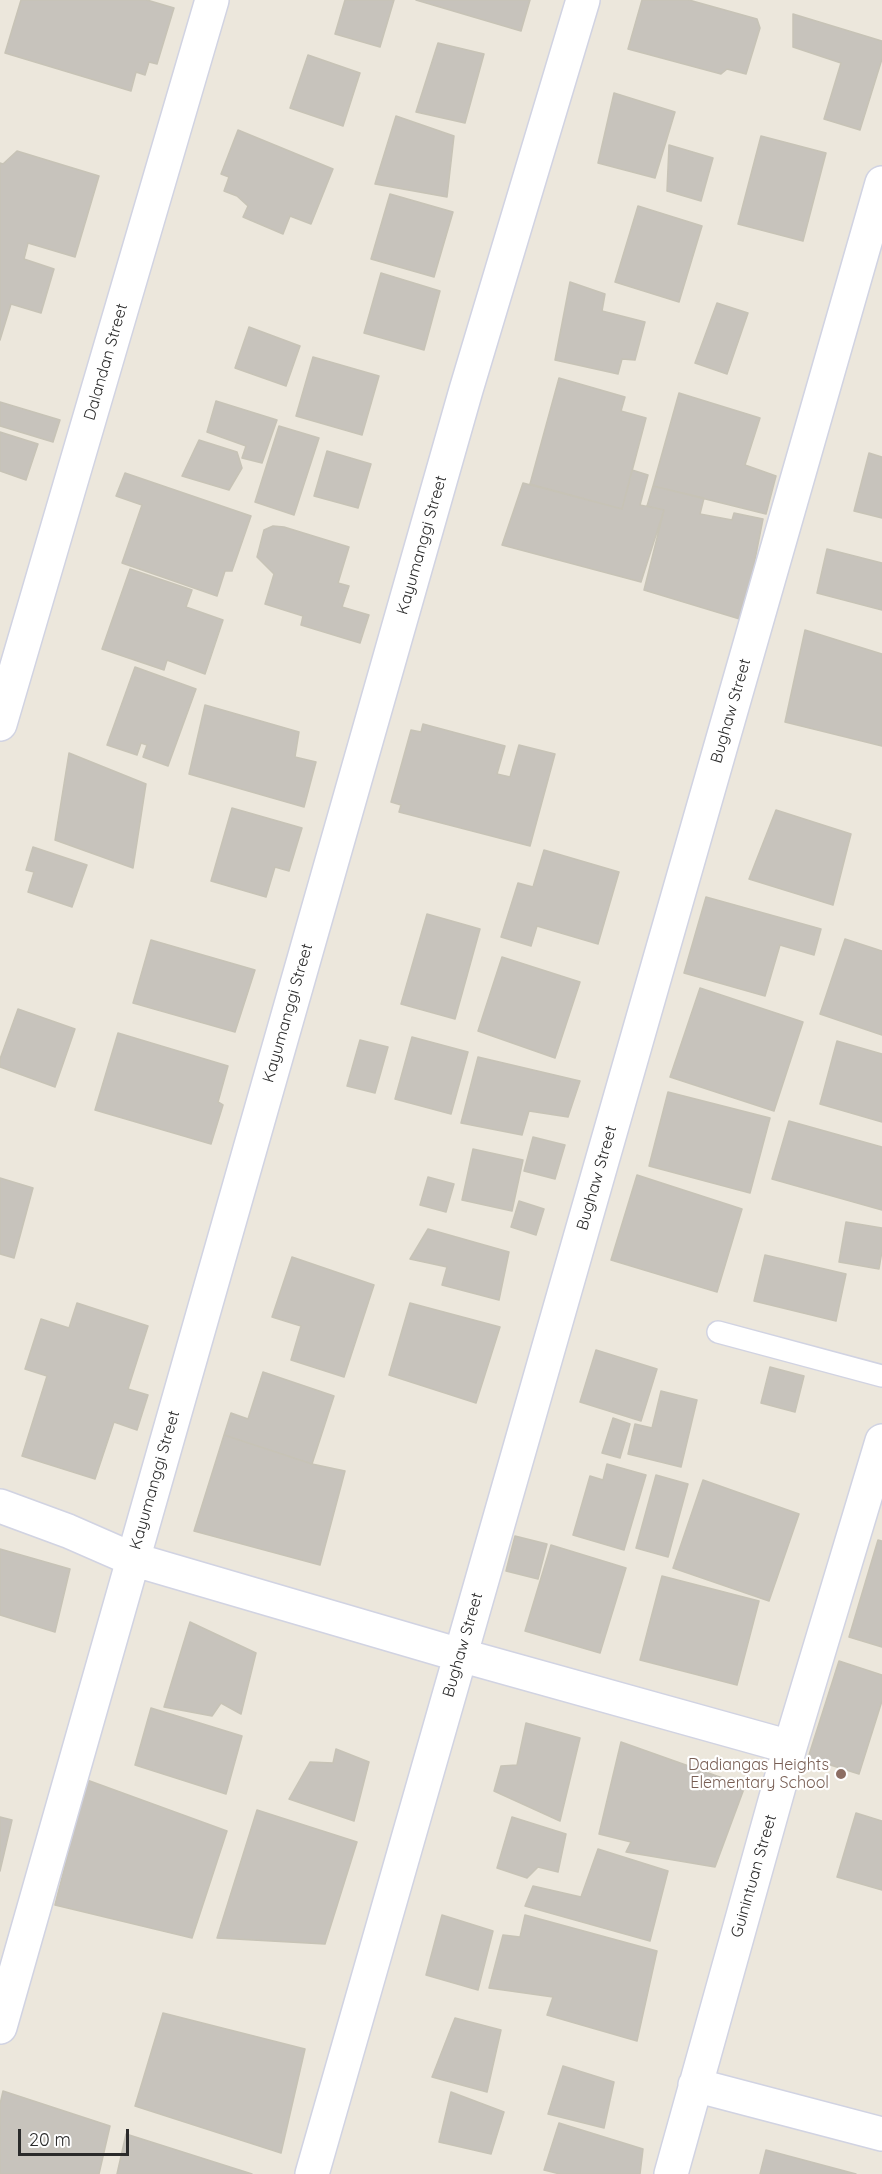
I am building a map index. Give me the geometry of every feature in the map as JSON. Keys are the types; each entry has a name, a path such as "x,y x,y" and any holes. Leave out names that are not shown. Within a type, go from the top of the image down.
{"street":[{"name":"Dalandan Street","path":"0,724 212,0"},
{"name":"Kayumanggi Street","path":"0,2027 466,390 583,0"},
{"name":"Bughaw Street","path":"312,2174 882,183"},
{"name":"Guinintuan Street","path":"671,2174 790,1747 882,1441"},
{"path":"0,1506 68,1531 132,1559 460,1655 790,1747"},
{"path":"695,2085 882,2134"}],"lane":[{"path":"718,1332 882,1376"}],"building":[{"path":"21,0 147,0 174,8 157,64 149,62 145,75 136,72 131,91 5,53"},
{"path":"345,0 394,0 380,47 335,34"},
{"path":"416,0 530,0 521,31"},
{"path":"642,0 689,0 757,19 760,28 746,74 727,69 721,74 628,49"},
{"path":"793,14 882,41 882,59 860,130 824,119 841,63 793,47"},
{"path":"438,43 484,54 465,123 416,112"},
{"path":"308,55 360,73 343,126 290,108"},
{"path":"614,93 675,112 655,178 598,163"},
{"path":"396,116 454,136 447,197 375,184"},
{"path":"238,130 333,169 311,224 290,216 283,234 243,217 248,206 237,196 224,191 229,177 221,174"},
{"path":"761,136 826,153 803,241 738,224"},
{"path":"669,145 713,158 701,201 667,191"},
{"path":"17,151 99,176 75,257 28,243 24,259 54,269 41,313 11,304 0,340 0,163 3,164"},
{"path":"390,194 453,212 434,277 371,259"},
{"path":"638,206 702,226 679,302 615,282"},
{"path":"381,273 440,291 424,350 364,333"},
{"path":"570,282 605,294 602,311 645,322 635,360 622,359 618,374 555,360"},
{"path":"717,303 748,313 727,374 695,363"},
{"path":"249,327 300,346 286,386 235,368"},
{"path":"313,357 379,376 362,435 296,416"},
{"path":"559,378 625,397 621,411 646,418 622,509 530,484"},
{"path":"679,393 760,418 745,465 776,476 766,514 653,486"},
{"path":"216,401 277,420 262,463 242,458 246,446 207,432"},
{"path":"0,402 60,420 53,442 0,426"},
{"path":"279,426 319,438 294,515 255,502"},
{"path":"0,432 38,444 26,480 0,471"},
{"path":"199,440 237,452 242,468 229,490 182,476"},
{"path":"327,451 371,464 358,508 314,496"},
{"path":"869,453 882,457 882,518 854,511"},
{"path":"632,470 648,475 640,505 664,510 641,582 502,545 523,483 622,509"},
{"path":"125,473 251,516 232,571 225,571 217,596 122,563 142,505 116,496"},
{"path":"653,486 704,498 700,514 732,520 734,513 763,519 743,620 644,590 664,510 647,506"},
{"path":"273,526 284,527 349,547 338,583 349,586 342,607 369,615 360,643 301,625 303,616 265,604 274,574 257,557 264,530"},
{"path":"827,549 882,563 882,610 817,593"},
{"path":"130,569 192,590 186,607 223,620 205,674 167,660 164,670 102,649"},
{"path":"805,630 882,654 882,746 785,722"},
{"path":"135,667 196,689 168,766 143,757 147,745 141,743 137,755 107,745"},
{"path":"205,705 299,732 295,757 316,762 304,807 189,774"},
{"path":"423,724 505,746 497,774 510,777 519,745 555,754 530,846 399,812 401,805 391,802 411,730 421,732"},
{"path":"69,753 146,784 133,868 55,840"},
{"path":"232,808 302,828 289,871 275,867 266,897 211,881"},
{"path":"776,810 851,834 833,905 749,879"},
{"path":"33,847 87,865 72,907 28,892 34,872 26,870"},
{"path":"544,850 619,872 598,944 537,926 531,946 501,937 518,883 533,887"},
{"path":"706,897 821,929 814,955 780,945 765,996 684,973"},
{"path":"427,914 480,929 455,1019 401,1004"},
{"path":"845,939 882,951 882,1035 820,1014"},
{"path":"151,940 255,970 235,1032 133,1003"},
{"path":"502,957 580,982 555,1058 478,1031"},
{"path":"700,988 803,1022 774,1111 670,1077"},
{"path":"18,1009 75,1029 55,1087 0,1067 0,1059"},
{"path":"118,1033 228,1066 218,1102 223,1105 211,1144 95,1110"},
{"path":"412,1037 468,1052 451,1114 395,1099"},
{"path":"360,1040 388,1047 375,1093 347,1086"},
{"path":"837,1041 882,1054 882,1122 820,1104"},
{"path":"478,1057 580,1081 568,1117 529,1111 522,1135 461,1123"},
{"path":"668,1092 770,1118 750,1193 649,1166"},
{"path":"789,1121 882,1147 882,1210 772,1179"},
{"path":"533,1137 565,1145 555,1179 524,1171"},
{"path":"473,1149 523,1160 512,1211 462,1200"},
{"path":"637,1175 742,1209 717,1292 611,1260"},
{"path":"428,1177 454,1184 446,1212 420,1205"},
{"path":"0,1178 33,1188 14,1258 0,1254"},
{"path":"519,1201 544,1209 536,1235 511,1227"},
{"path":"846,1222 882,1228 879,1269 839,1262"},
{"path":"428,1229 509,1252 499,1300 442,1285 447,1267 410,1259"},
{"path":"765,1255 846,1274 836,1321 754,1301"},
{"path":"292,1257 374,1285 344,1377 291,1360 301,1326 272,1317"},
{"path":"77,1303 148,1326 128,1389 148,1395 137,1430 114,1422 95,1479 22,1456 47,1376 25,1369 41,1319 69,1328"},
{"path":"410,1303 500,1327 476,1403 389,1375"},
{"path":"596,1350 657,1369 641,1421 580,1402"},
{"path":"770,1367 804,1376 795,1412 761,1403"},
{"path":"263,1372 334,1396 312,1464 224,1435 231,1413 248,1419"},
{"path":"661,1391 697,1400 681,1467 628,1454 635,1424 652,1428"},
{"path":"613,1418 630,1424 620,1458 602,1453"},
{"path":"224,1435 312,1464 345,1471 320,1565 194,1531"},
{"path":"607,1464 646,1475 624,1550 573,1535 590,1476 603,1480"},
{"path":"656,1475 688,1484 668,1557 636,1548"},
{"path":"703,1480 799,1514 769,1601 673,1568"},
{"path":"515,1536 547,1544 538,1579 506,1571"},
{"path":"878,1540 882,1541 882,1647 849,1637"},
{"path":"551,1545 626,1568 600,1653 525,1631"},
{"path":"0,1549 70,1569 55,1632 0,1615"},
{"path":"662,1576 759,1601 737,1685 640,1660"},
{"path":"190,1622 256,1653 241,1714 221,1703 212,1716 164,1707"},
{"path":"839,1661 882,1675 882,1701 859,1774 808,1758"},
{"path":"151,1708 242,1736 226,1794 135,1765"},
{"path":"526,1723 580,1738 560,1821 494,1791 501,1766 517,1765"},
{"path":"621,1742 745,1786 715,1867 626,1852 631,1842 599,1834"},
{"path":"336,1749 369,1762 354,1821 289,1799 310,1762 333,1763"},
{"path":"87,1780 227,1831 192,1938 55,1905"},
{"path":"257,1810 357,1842 325,1944 217,1938"},
{"path":"856,1813 882,1821 882,1890 837,1877"},
{"path":"0,1817 12,1820 0,1871"},
{"path":"512,1817 566,1834 558,1872 538,1867 527,1878 497,1868"},
{"path":"598,1849 668,1871 650,1941 525,1906 533,1886 581,1897"},
{"path":"442,1915 493,1931 478,1990 426,1975"},
{"path":"525,1915 657,1951 637,2041 547,2015 553,1997 489,1988 503,1935 520,1937"},
{"path":"163,2013 305,2049 281,2153 135,2106"},
{"path":"455,2018 501,2030 487,2092 432,2077"},
{"path":"563,2066 614,2082 604,2128 548,2114"},
{"path":"3,2091 110,2126 99,2174 0,2174 0,2104"},
{"path":"451,2092 504,2112 491,2154 439,2142"},
{"path":"559,2123 643,2149 640,2174 560,2174 544,2170"},
{"path":"126,2134 252,2174 117,2174"},
{"path":"766,2150 856,2174 760,2174"}],"place":[{"name":"Dadiangas Heights Elementary School","path":"841,1774"}]}
